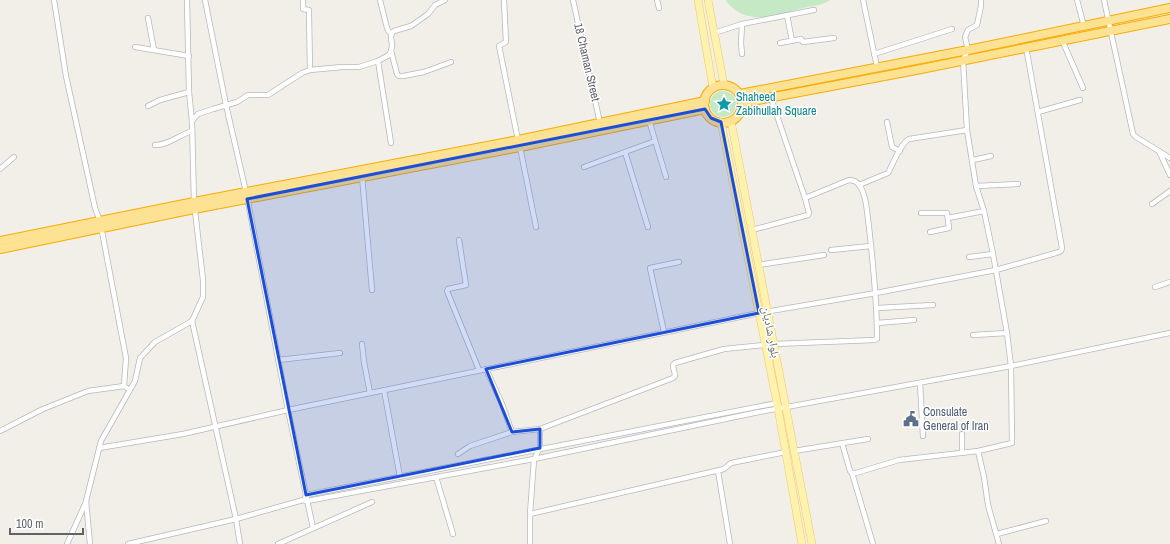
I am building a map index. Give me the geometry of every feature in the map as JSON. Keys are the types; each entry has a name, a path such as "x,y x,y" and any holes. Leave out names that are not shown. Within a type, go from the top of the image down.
{"highway":[{"path":"740,94 968,50 1170,8"},
{"path":"742,103 1170,19"},
{"path":"724,85 730,86 740,94 742,108 736,118 731,121 721,122 711,118 705,105 708,93 713,88 724,85"},
{"path":"0,249 101,225 194,206 649,120 705,105"},
{"path":"246,196 362,176 519,144 600,123 705,105"},
{"path":"0,241 101,225"}],"main road":[{"path":"698,0 713,88"},
{"path":"708,0 724,85"},
{"name":"بلوار شادیان","path":"731,121 812,544"},
{"name":"بلوار شادیان","path":"721,122 786,452 802,544"}],"street":[{"path":"54,0 66,76 95,208 101,225 126,358 124,386"},
{"path":"67,544 86,501 101,441 134,381 140,358 155,342 192,321 203,297 203,280 194,206 187,0"},
{"path":"205,0 306,495 305,500 312,528"},
{"path":"304,0 303,9 309,10 310,12 310,70"},
{"path":"380,0 387,28 389,32 392,33"},
{"path":"392,33 411,26 428,14 435,5 445,0"},
{"path":"504,0 506,42 499,46 536,227"},
{"name":"18 Chaman Street","path":"573,0 600,123"},
{"path":"656,0 659,8"},
{"path":"863,0 877,67"},
{"path":"852,473 899,460 978,451 1012,443 1011,366 1007,333 984,211 976,186 967,130 963,60 968,50 965,37 968,30 977,25 981,6 980,0"},
{"path":"1077,0 1084,26"},
{"path":"1104,0 1133,134 1170,158"},
{"path":"714,33 742,24 814,10"},
{"path":"787,15 792,41"},
{"path":"148,18 154,50"},
{"path":"742,24 742,54"},
{"path":"874,54 952,29"},
{"path":"392,33 391,51 397,74 399,76 424,72 451,62"},
{"path":"780,43 801,39 803,42 806,42 834,38"},
{"path":"1062,40 1083,88"},
{"path":"135,47 189,56"},
{"path":"100,448 183,434 288,410 767,311 876,293 996,270 1061,251 1062,248 1026,47"},
{"path":"192,120 198,114 237,102 248,95 268,95 302,73 310,70 342,67 359,68 378,62 389,55 391,51"},
{"path":"378,62 391,143"},
{"path":"148,106 160,100 189,92"},
{"path":"752,230 808,215 809,213 771,98"},
{"path":"1038,112 1080,100"},
{"path":"649,120 666,176"},
{"path":"887,122 892,147 900,151"},
{"path":"859,185 888,173 906,141 967,130"},
{"path":"155,145 168,143 184,133 192,131"},
{"path":"584,167 655,141"},
{"path":"1159,151 1170,175"},
{"path":"625,152 648,227"},
{"path":"973,160 992,156"},
{"path":"0,169 14,157"},
{"path":"362,176 372,290"},
{"path":"774,344 877,339 876,293 866,201 859,185 853,180 849,180 805,198"},
{"path":"976,186 1018,184"},
{"path":"1152,204 1170,191"},
{"path":"948,218 984,211"},
{"path":"921,213 947,213 949,228 930,232"},
{"path":"459,240 466,285 448,289 447,291 479,370"},
{"path":"831,250 871,246"},
{"path":"969,257 993,254"},
{"path":"758,265 824,255"},
{"path":"664,332 650,268 678,262"},
{"path":"1155,287 1170,282"},
{"path":"877,308 933,305"},
{"path":"877,323 914,320"},
{"path":"192,321 216,426 240,544"},
{"path":"973,335 1007,333"},
{"path":"306,495 540,448 777,406 786,408 1011,366 1170,333"},
{"path":"362,344 370,393"},
{"path":"458,454 470,446 512,432 540,429 673,378 676,376 673,367 675,363 724,349 765,345"},
{"path":"278,360 340,352"},
{"path":"486,369 502,404 512,432"},
{"path":"920,383 923,436"},
{"path":"0,431 43,409 88,391 124,386 130,389"},
{"path":"384,390 400,477"},
{"path":"128,544 236,520 305,500 534,459 777,406"},
{"path":"530,544 530,514 534,459 540,448 540,429"},
{"path":"962,434 962,453"},
{"path":"794,451 868,439"},
{"path":"842,443 873,544"},
{"path":"978,451 988,505 999,544"},
{"path":"530,514 726,469 731,463 786,452"},
{"path":"718,470 730,544"},
{"path":"436,477 453,534"},
{"path":"86,501 90,544"},
{"path":"278,544 372,502"},
{"path":"997,534 1046,521"}],"highlighted area":[{"path":"705,109 711,118 721,122 759,313 486,369 512,432 540,429 540,448 306,495 247,199"}],"green space":[{"path":"726,0 830,0 821,4 777,15 759,17 742,14 734,9"},
{"path":"723,91 732,95 736,104 732,113 723,117 714,113 710,104 714,95"}],"place":[{"name":"Shaheed Zabihullah Square","path":"724,104"},
{"name":"Consulate General of Iran","path":"911,419"}]}
